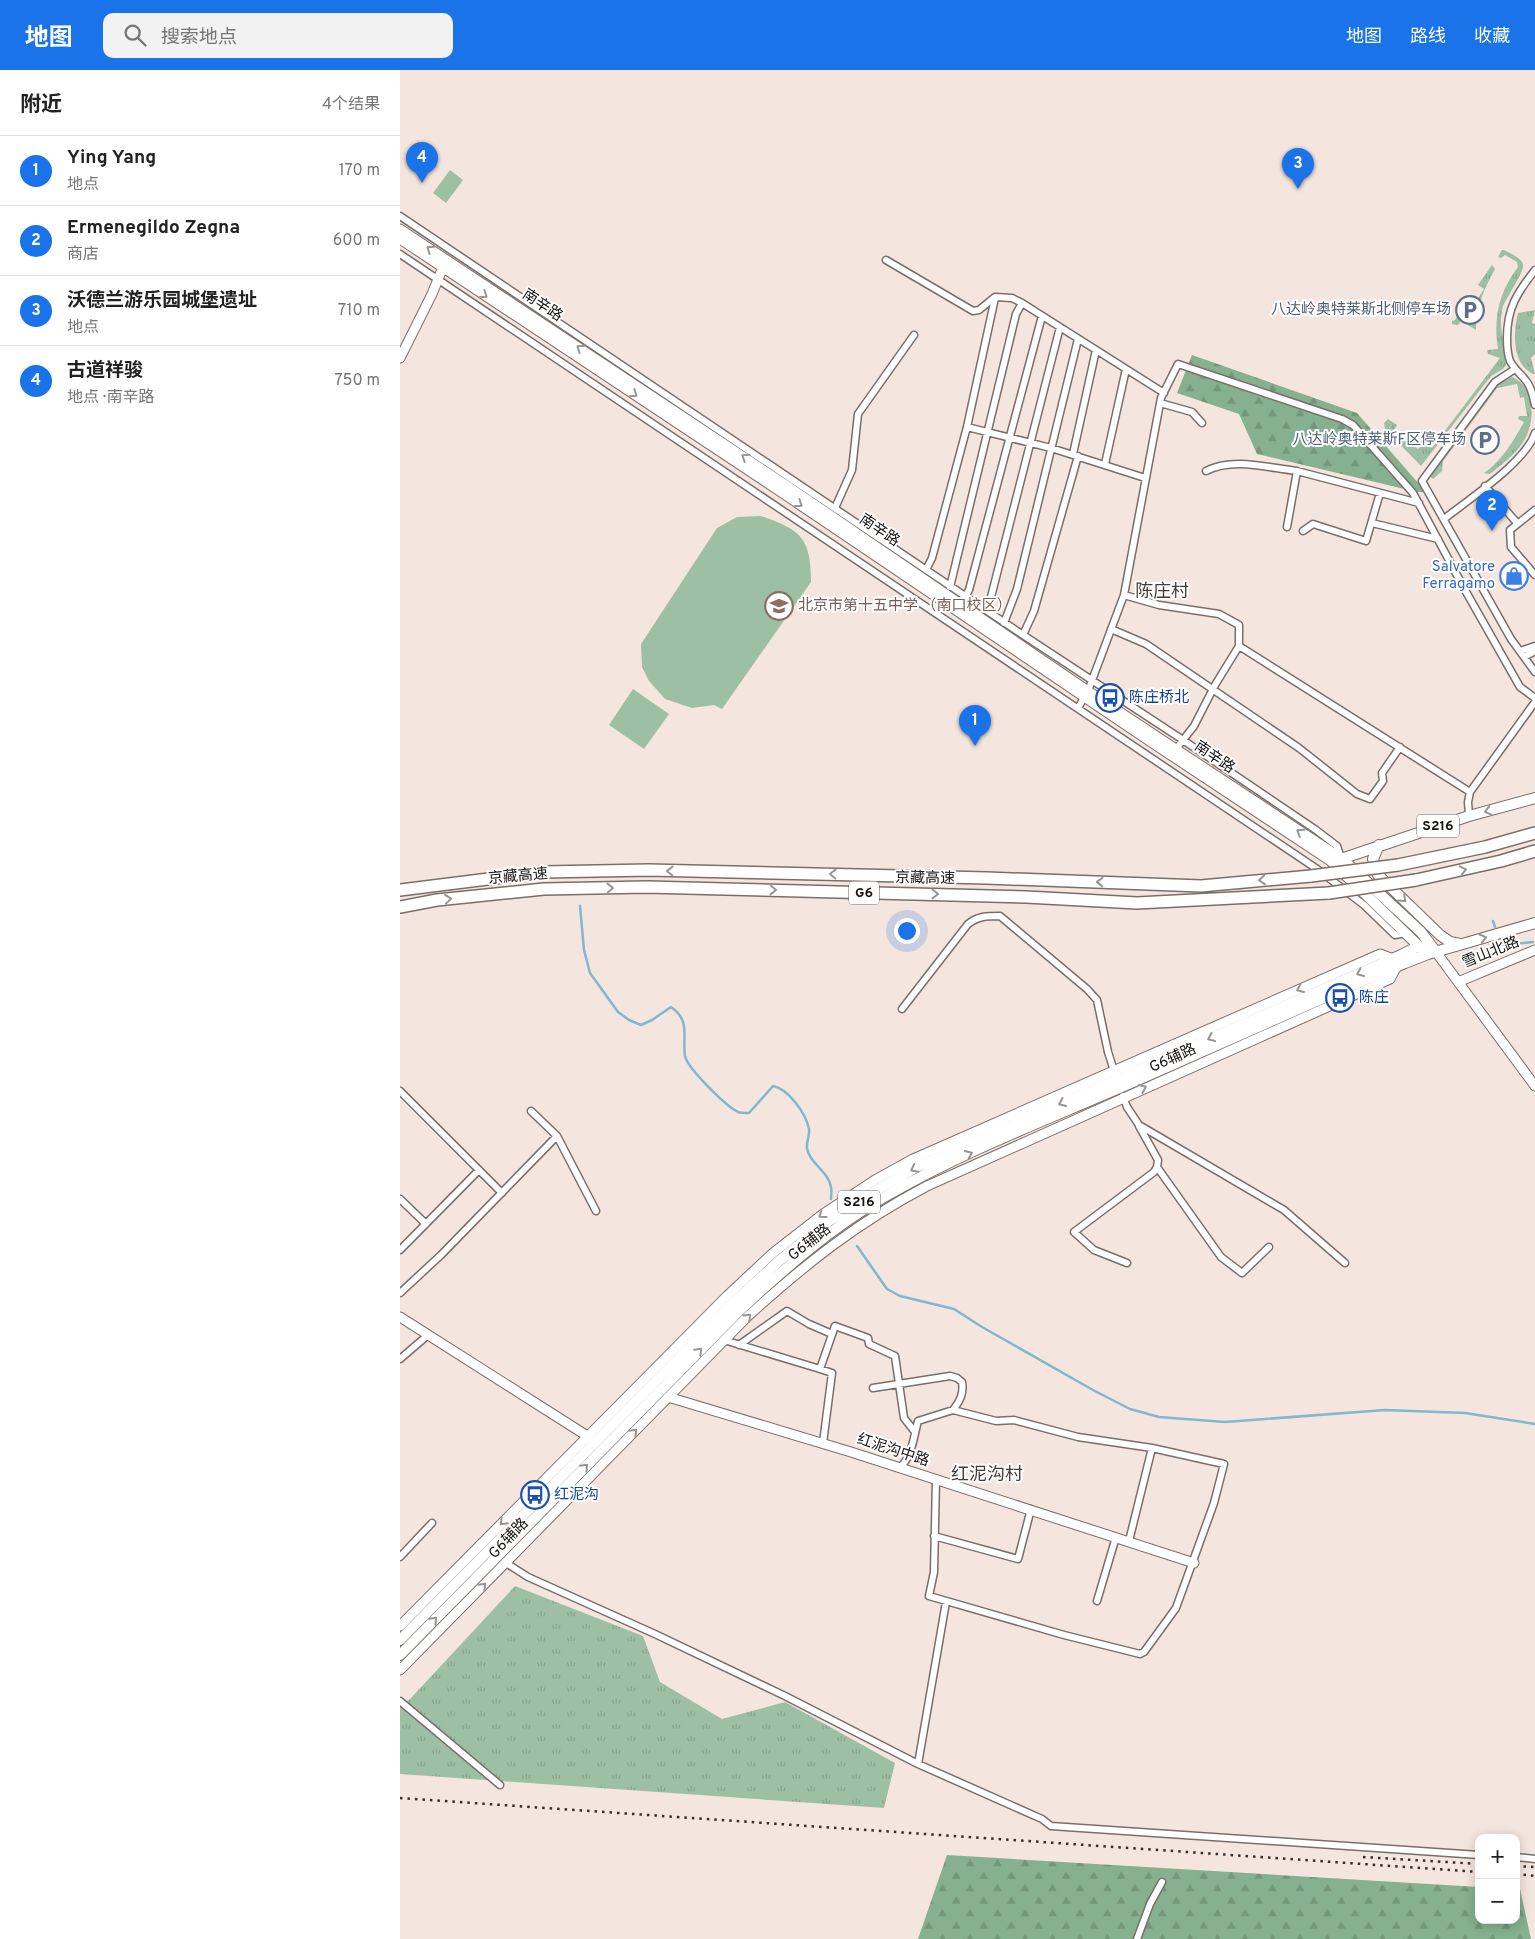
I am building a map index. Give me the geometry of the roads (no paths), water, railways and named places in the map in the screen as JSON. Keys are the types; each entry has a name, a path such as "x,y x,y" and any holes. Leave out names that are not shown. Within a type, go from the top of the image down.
{"highway":[{"name":"京藏高速","path":"400,890 544,872 699,871 997,878 1201,886 1314,872 1398,865 1485,847 1535,833"},
{"name":"京藏高速","path":"400,907 437,900 544,889 677,888 1026,897 1137,902 1330,892 1416,880 1501,861 1535,851"}],"main road":[{"name":"S216","path":"1337,860 1469,816 1535,798"},
{"path":"1378,845 1373,859 1378,875 1440,935 1450,942 1460,944"},
{"path":"1337,860 1419,946 1432,953"},
{"path":"1337,860 1421,932 1432,953"},
{"name":"G6辅路","path":"400,1640 592,1439 733,1303 780,1260 829,1221 880,1188 917,1167 1119,1083 1395,963 1535,923"},
{"name":"G6辅路","path":"1395,963 1419,946"},
{"name":"G6辅路","path":"400,1655 708,1341 792,1262 885,1196 922,1176 1119,1083"}],"street":[{"path":"400,216 601,362 835,508 965,597 1183,740 1337,846 1337,860 1314,872"},
{"name":"南辛路","path":"400,229 601,362 1086,694 1337,860"},
{"name":"南辛路","path":"400,239 601,362"},
{"path":"400,254 1078,708 1364,905 1395,935 1406,933"},
{"path":"886,260 973,311 979,310 995,297 1012,298 1164,393"},
{"path":"400,358 443,267"},
{"path":"1535,270 1520,290 1510,310 1507,328 1507,348 1510,360 1515,369 1528,383 1535,405"},
{"path":"926,570 932,558 967,427 995,297"},
{"path":"950,586 1016,314 1022,303"},
{"path":"965,597 969,590 1042,316"},
{"path":"986,610 991,597 1060,327"},
{"path":"835,508 852,470 858,414 914,335"},
{"path":"1004,623 1017,589 1078,339"},
{"path":"1023,635 1034,611 1076,455 1096,350"},
{"path":"588,380 601,362"},
{"path":"1078,708 1092,681 1124,595 1160,403 1178,364 1348,421 1413,493 1520,687 1535,700 1470,792 1468,802 1469,816"},
{"path":"1105,464 1126,369"},
{"path":"1515,369 1495,382 1422,481 1511,639 1535,672"},
{"path":"1160,403 1192,412 1202,422"},
{"path":"967,427 1076,455 1145,478"},
{"path":"1444,519 1520,457 1528,448 1535,433"},
{"path":"1206,471 1220,465 1234,464 1298,471 1419,503"},
{"path":"1287,527 1298,471"},
{"path":"1485,486 1517,523"},
{"path":"1303,531 1313,524 1366,541 1380,493"},
{"path":"1535,510 1510,530 1511,547 1535,575"},
{"path":"1372,523 1438,540"},
{"path":"1124,595 1159,605 1219,614 1239,625 1239,646 1212,689 1194,726 1176,749"},
{"path":"1111,629 1146,644 1299,748 1357,794 1370,799 1383,781 1382,773 1400,748"},
{"path":"1239,646 1470,792"},
{"path":"1522,654 1535,646"},
{"path":"1522,654 1535,652"},
{"name":"南辛路","path":"1086,694 1176,749 1337,860"},
{"path":"902,1009 968,924 976,918 988,916 1000,916 1097,1000 1108,1052 1127,1107 1158,1160 1154,1172 1074,1232 1094,1250 1128,1263"},
{"name":"雪山北路","path":"1458,982 1535,950"},
{"path":"1432,953 1458,982 1535,1086"},
{"name":"G6辅路","path":"400,1670 724,1340 793,1275 841,1238 890,1205 963,1168 1119,1083 1380,954 1395,963"},
{"path":"400,1091 502,1193"},
{"path":"531,1111 557,1136 596,1211"},
{"path":"1138,1125 1284,1210 1345,1263"},
{"path":"400,1293 441,1255 557,1136"},
{"path":"1157,1167 1221,1257 1242,1273 1269,1247"},
{"path":"400,1250 479,1170"},
{"path":"400,1199 426,1224"},
{"path":"739,1345 787,1311 809,1324 832,1334"},
{"path":"402,1320 592,1439"},
{"path":"820,1369 835,1326 868,1338 869,1344 895,1356 904,1418 915,1432"},
{"path":"400,1359 428,1335"},
{"path":"724,1340 832,1373 823,1443"},
{"path":"873,1388 950,1376 962,1382 963,1390 960,1401 953,1410"},
{"name":"红泥沟中路","path":"668,1397 900,1467 1194,1563"},
{"path":"900,1467 905,1463 918,1420 953,1410 996,1421 1014,1420 1078,1437 1152,1448 1224,1464 1220,1483 1194,1563 1176,1608 1144,1652 1140,1654 1122,1651 929,1596 934,1572 936,1479"},
{"name":"G6辅路","path":"400,1626 592,1439"},
{"path":"1129,1541 1152,1448"},
{"path":"934,1536 1018,1559 1031,1509"},
{"path":"400,1557 432,1523"},
{"path":"1097,1601 1116,1537"},
{"path":"506,1563 528,1577 655,1634 785,1696 918,1764 1042,1819 1051,1826 1475,1855"},
{"path":"918,1764 946,1602"},
{"path":"400,1702 500,1785"},
{"path":"1520,1857 1535,1858"},
{"path":"1137,1939 1150,1904 1162,1882"}],"waterway":[{"path":"580,906 584,950 590,973 618,1012 629,1020 641,1025 671,1007 677,1012 683,1023 684,1049 688,1062 708,1087 738,1112 749,1113 773,1086 791,1097 801,1110 807,1123 809,1129 807,1146 809,1153 827,1177 831,1190 831,1199"},
{"path":"1493,921 1495,927"},
{"path":"1501,940 1503,945 1533,942"},
{"path":"857,1246 887,1289 900,1296 954,1309 1093,1390 1130,1409 1159,1417 1225,1422 1385,1410 1465,1413 1535,1424"}],"railway":[{"path":"400,1798 1475,1872"},
{"path":"1363,1857 1475,1864"},
{"path":"1520,1866 1535,1867"},
{"path":"1520,1874 1535,1876"}],"place":[{"name":"古道祥骏","path":"422,183"},
{"name":"沃德兰游乐园城堡遗址","path":"1298,189"},
{"name":"八达岭奥特莱斯北侧停车场","path":"1470,310"},
{"name":"八达岭奥特莱斯F区停车场","path":"1485,440"},
{"name":"Ermenegildo Zegna","path":"1492,531"},
{"name":"Salvatore Ferragamo","path":"1514,576"},
{"name":"北京市第十五中学 （南口校区）","path":"779,606"},
{"name":"陈庄桥北","path":"1110,698"},
{"name":"Ying Yang","path":"975,746"},
{"name":"陈庄","path":"1340,998"},
{"name":"红泥沟","path":"535,1495"}],"district":[{"name":"陈庄村","path":"1162,592"},
{"name":"红泥沟村","path":"987,1475"}]}
